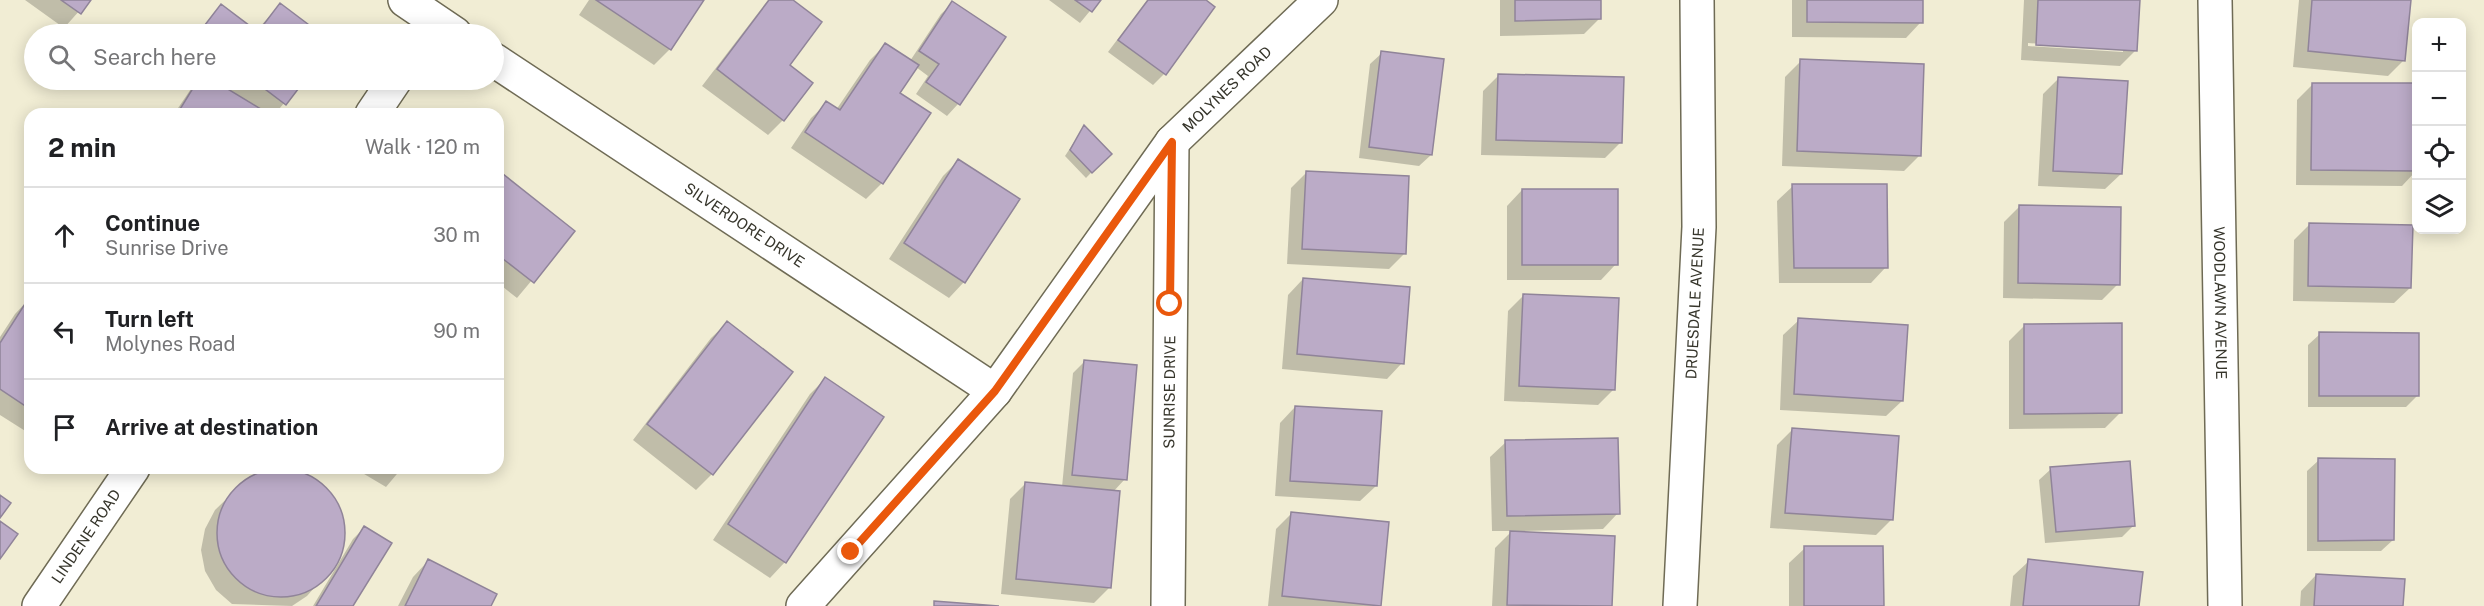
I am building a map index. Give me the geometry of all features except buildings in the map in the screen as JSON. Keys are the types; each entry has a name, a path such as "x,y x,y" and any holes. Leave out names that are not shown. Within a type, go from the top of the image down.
{"street":[{"path":"405,0 431,24"},
{"name":"MOLYNES ROAD","path":"803,606 995,391 1172,142 1321,0"},
{"name":"DRUESDALE AVENUE","path":"1680,606 1699,227 1697,0"},
{"name":"WOODLAWN AVENUE","path":"2215,0 2225,606"},
{"name":"SILVERDORE DRIVE","path":"504,67 995,391"},
{"path":"376,108 388,90"},
{"name":"SUNRISE DRIVE","path":"1168,606 1172,142"},
{"name":"LINDENE ROAD","path":"39,606 129,474"}],"route":[{"path":"851,552 995,391 1172,142 1170,304"}]}
